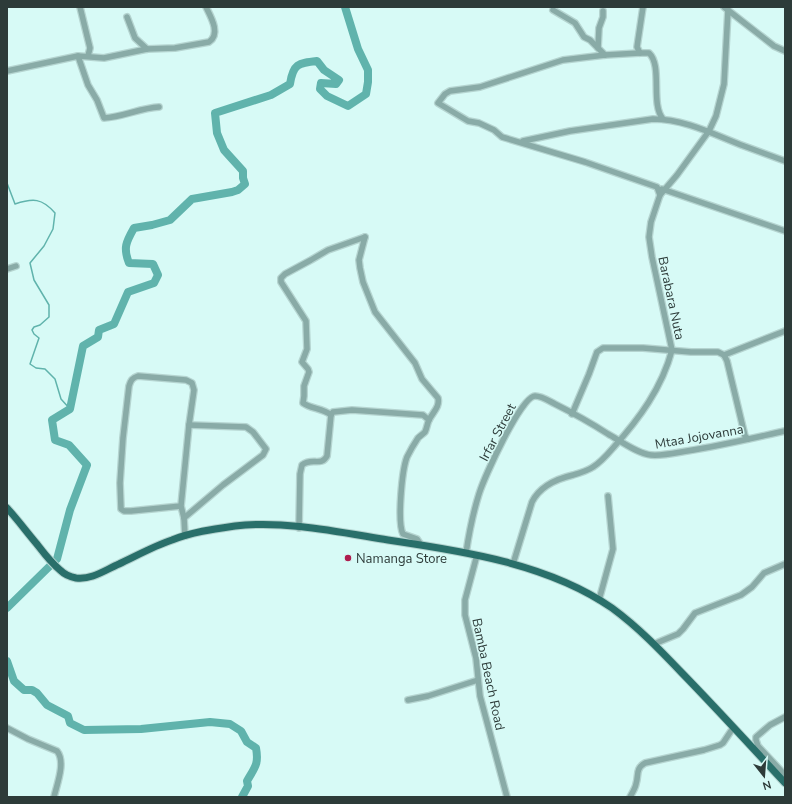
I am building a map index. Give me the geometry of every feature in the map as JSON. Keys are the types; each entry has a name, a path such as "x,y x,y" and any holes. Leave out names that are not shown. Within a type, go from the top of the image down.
{"main road":[{"path":"7,508 55,566 64,573 76,578 86,578 98,575 171,540 185,536 236,526 266,524 323,530 421,545 477,555 513,564 574,587 599,600 632,624 654,644 785,783"}],"street":[{"path":"80,7 90,48 88,56"},
{"path":"7,71 78,56 104,58 146,49 175,48 209,42 213,39 215,30 206,7"},
{"path":"637,51 643,7"},
{"path":"726,8 774,46 785,51"},
{"name":"Barabara Nuta","path":"513,564 532,502 536,494 551,483 592,468 599,463 648,405 668,364 672,350 652,257 650,237 651,222 660,195 709,132 716,116 724,84 726,8"},
{"path":"553,10 575,23 584,36 605,55"},
{"path":"598,48 599,28 603,17 603,11"},
{"path":"127,17 135,38 146,49"},
{"path":"663,119 660,116 658,104 653,57 649,53 637,51 563,60 480,87 450,91 444,94 438,103 468,121 478,123 494,130 502,137 585,162 785,231"},
{"path":"78,56 88,86 97,100 104,118 149,107 159,107"},
{"path":"520,142 577,130 653,119 663,119 709,132 785,161"},
{"path":"657,187 660,195"},
{"path":"331,415 326,411 307,406 303,403 304,386 309,372 302,362 307,349 306,321 281,282 281,278 285,274 328,250 365,237 359,260 363,282 374,312 415,364 422,379 438,398 438,406 429,420 425,431 418,438 407,457 404,470 400,516 402,531 403,534 417,539 421,545"},
{"path":"7,269 16,266"},
{"path":"724,355 785,331"},
{"path":"572,414 599,349 643,348 718,352 724,355 727,361 745,436 748,439"},
{"path":"181,506 131,511 124,511 121,509 120,483 123,438 131,380 138,376 186,380 192,383 194,390 181,506 184,518 185,536"},
{"name":"Irfar Street","path":"466,553 472,519 479,493 513,422 528,399 535,396 541,397 619,441"},
{"path":"299,528 300,474 302,465 310,460 322,462 327,456 331,415 333,412 352,410 423,415 429,420"},
{"path":"184,518 223,485 263,455 266,449 253,432 246,427 189,425"},
{"name":"Mtaa Jojovanna","path":"619,441 643,454 667,455 698,450 785,431"},
{"path":"599,600 613,550 608,496"},
{"name":"Bamba Beach Road","path":"477,555 468,584 465,600 466,624 474,646 483,709 507,797"},
{"path":"654,644 678,634 695,613 741,595 752,588 764,573 785,564"},
{"path":"408,700 428,696 478,680"},
{"path":"785,717 770,725 756,737 756,740 758,746 785,775"},
{"path":"7,728 59,753 61,766 54,797"},
{"path":"630,797 636,786 637,771 645,763 720,745 733,728"}],"waterway":[{"path":"7,608 57,559 70,510 87,465 69,445 55,440 52,420 70,409 83,346 98,337 99,330 114,324 128,292 154,283 158,275 153,264 129,263 126,253 126,245 134,228 170,220 192,199 232,192 238,190 245,184 243,171 224,150 217,133 215,113 271,95 290,84 295,68 301,64 317,61 324,70 339,80 336,84 321,83 320,89 327,96 348,106 366,94 368,70 358,49 345,7"},
{"path":"7,183 15,204 32,200 37,201 46,204 55,213 53,229 44,246 30,263 34,280 49,305 49,317 32,330 39,338 30,364 36,368 45,369 55,379 61,399 70,409"},
{"path":"7,661 14,681 24,690 32,690 37,693 47,705 68,716 70,723 84,730 141,729 210,722 230,724 241,731 247,742 256,748 257,762 247,781 248,786 242,797"}],"place":[{"name":"Namanga Store","path":"348,558"}]}
